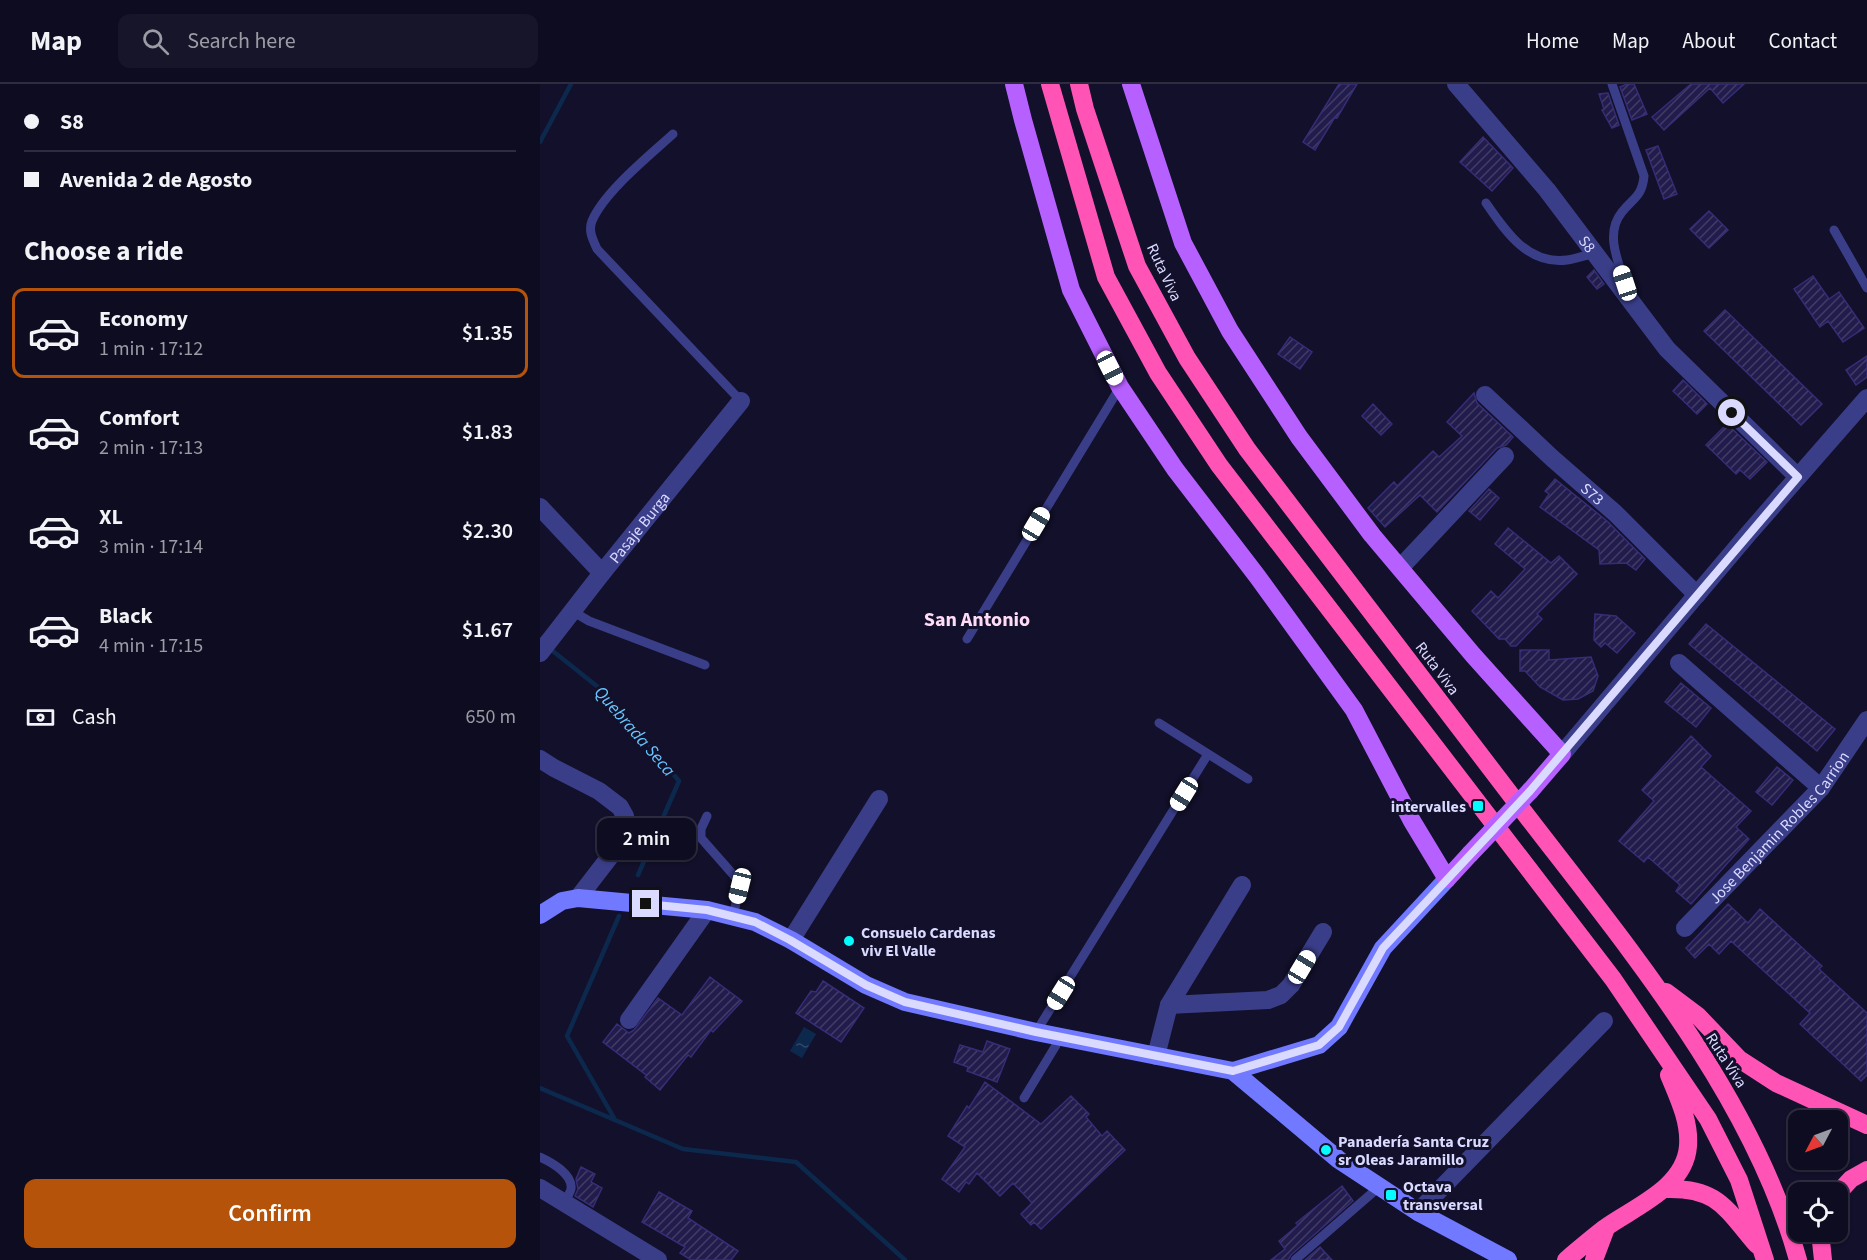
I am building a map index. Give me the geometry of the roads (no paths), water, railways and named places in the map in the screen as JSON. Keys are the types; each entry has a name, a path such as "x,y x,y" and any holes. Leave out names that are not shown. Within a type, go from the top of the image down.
{"highway":[{"path":"1050,84 1106,277 1158,373 1219,465 1613,979 1708,1119 1739,1180 1764,1256"},
{"name":"Ruta Viva","path":"1079,84 1085,110 1137,266 1186,358 1247,449 1655,983 1737,1113 1763,1166 1791,1236 1798,1260"},
{"path":"1655,983 1698,1016 1738,1059 1776,1083 1867,1125"},
{"path":"1566,1260 1606,1227 1665,1189 1685,1159 1688,1147 1683,1112 1658,1045"},
{"path":"1848,1182 1867,1170"},
{"path":"1665,1189 1687,1188 1704,1192 1722,1204 1764,1256"},
{"path":"1594,1260 1606,1227"},
{"path":"1821,1242 1823,1260"}],"main road":[{"path":"1014,84 1071,290 1120,387 1175,469 1257,576 1354,711 1412,821 1447,879"},
{"name":"Ruta Viva","path":"1131,84 1183,243 1230,332 1299,437 1372,535 1473,655 1562,754"},
{"path":"540,915 562,901 578,898 707,910 755,922 866,985 905,1002 1036,1032 1233,1071 1319,1045 1339,1027 1383,948 1562,754"},
{"path":"1233,1071 1339,1160 1418,1212 1508,1260"}],"street":[{"name":"S8","path":"1456,84 1547,190 1667,349 1798,477"},
{"name":"S73","path":"1485,395 1551,458 1615,513 1697,595"},
{"name":"Pasaje Burga","path":"540,653 741,401"},
{"path":"1562,754 1798,477 1863,409"},
{"path":"1400,568 1505,456"},
{"path":"540,507 602,573"},
{"path":"1680,663 1821,788"},
{"name":"Jose Benjamin Robles Carrion","path":"1685,928 1821,788 1867,720"},
{"path":"540,759 599,791 620,807 625,816 627,826 622,842 578,898"},
{"path":"790,940 879,799"},
{"path":"1156,1056 1168,1005 1242,885"},
{"path":"629,1020 707,910"},
{"path":"1168,1005 1268,999 1281,995 1291,985 1323,932"},
{"path":"1418,1212 1604,1021"},
{"path":"540,1188 658,1260"}],"lane":[{"path":"1612,84 1644,176 1643,187 1636,199 1616,220 1613,236 1615,250 1631,299"},
{"path":"673,134 608,196 592,221 592,240 597,249 741,401"},
{"path":"1486,203 1513,240 1534,255 1548,259 1567,260 1595,253"},
{"path":"1834,230 1867,288"},
{"path":"967,639 1120,387"},
{"path":"572,611 589,621 705,665"},
{"path":"1159,723 1248,779"},
{"path":"1036,1032 1208,754"},
{"path":"707,816 701,829 701,838 737,879 740,886 733,916"},
{"path":"1024,1098 1061,1037"},
{"path":"540,1157 562,1171 569,1180 571,1189 565,1203"},
{"path":"1295,1260 1379,1186"}],"water":[{"path":"804,1027 816,1034 802,1058 790,1051"}],"waterway":[{"name":"Quebrada Seca","path":"540,142 571,84"},
{"name":"Quebrada Seca","path":"549,648 608,695 679,781 638,875"},
{"name":"Quebrada Seca","path":"614,1118 567,1036 619,916"},
{"path":"540,1088 683,1149 796,1162 905,1260"}],"place":[{"name":"intervalles","path":"1478,806"},
{"name":"Consuelo Cardenas viv El Valle","path":"849,941"},
{"name":"Panadería Santa Cruz sr Oleas Jaramillo","path":"1326,1150"},
{"name":"Octava transversal","path":"1391,1195"}],"district":[{"name":"San Antonio","path":"977,619"}]}
